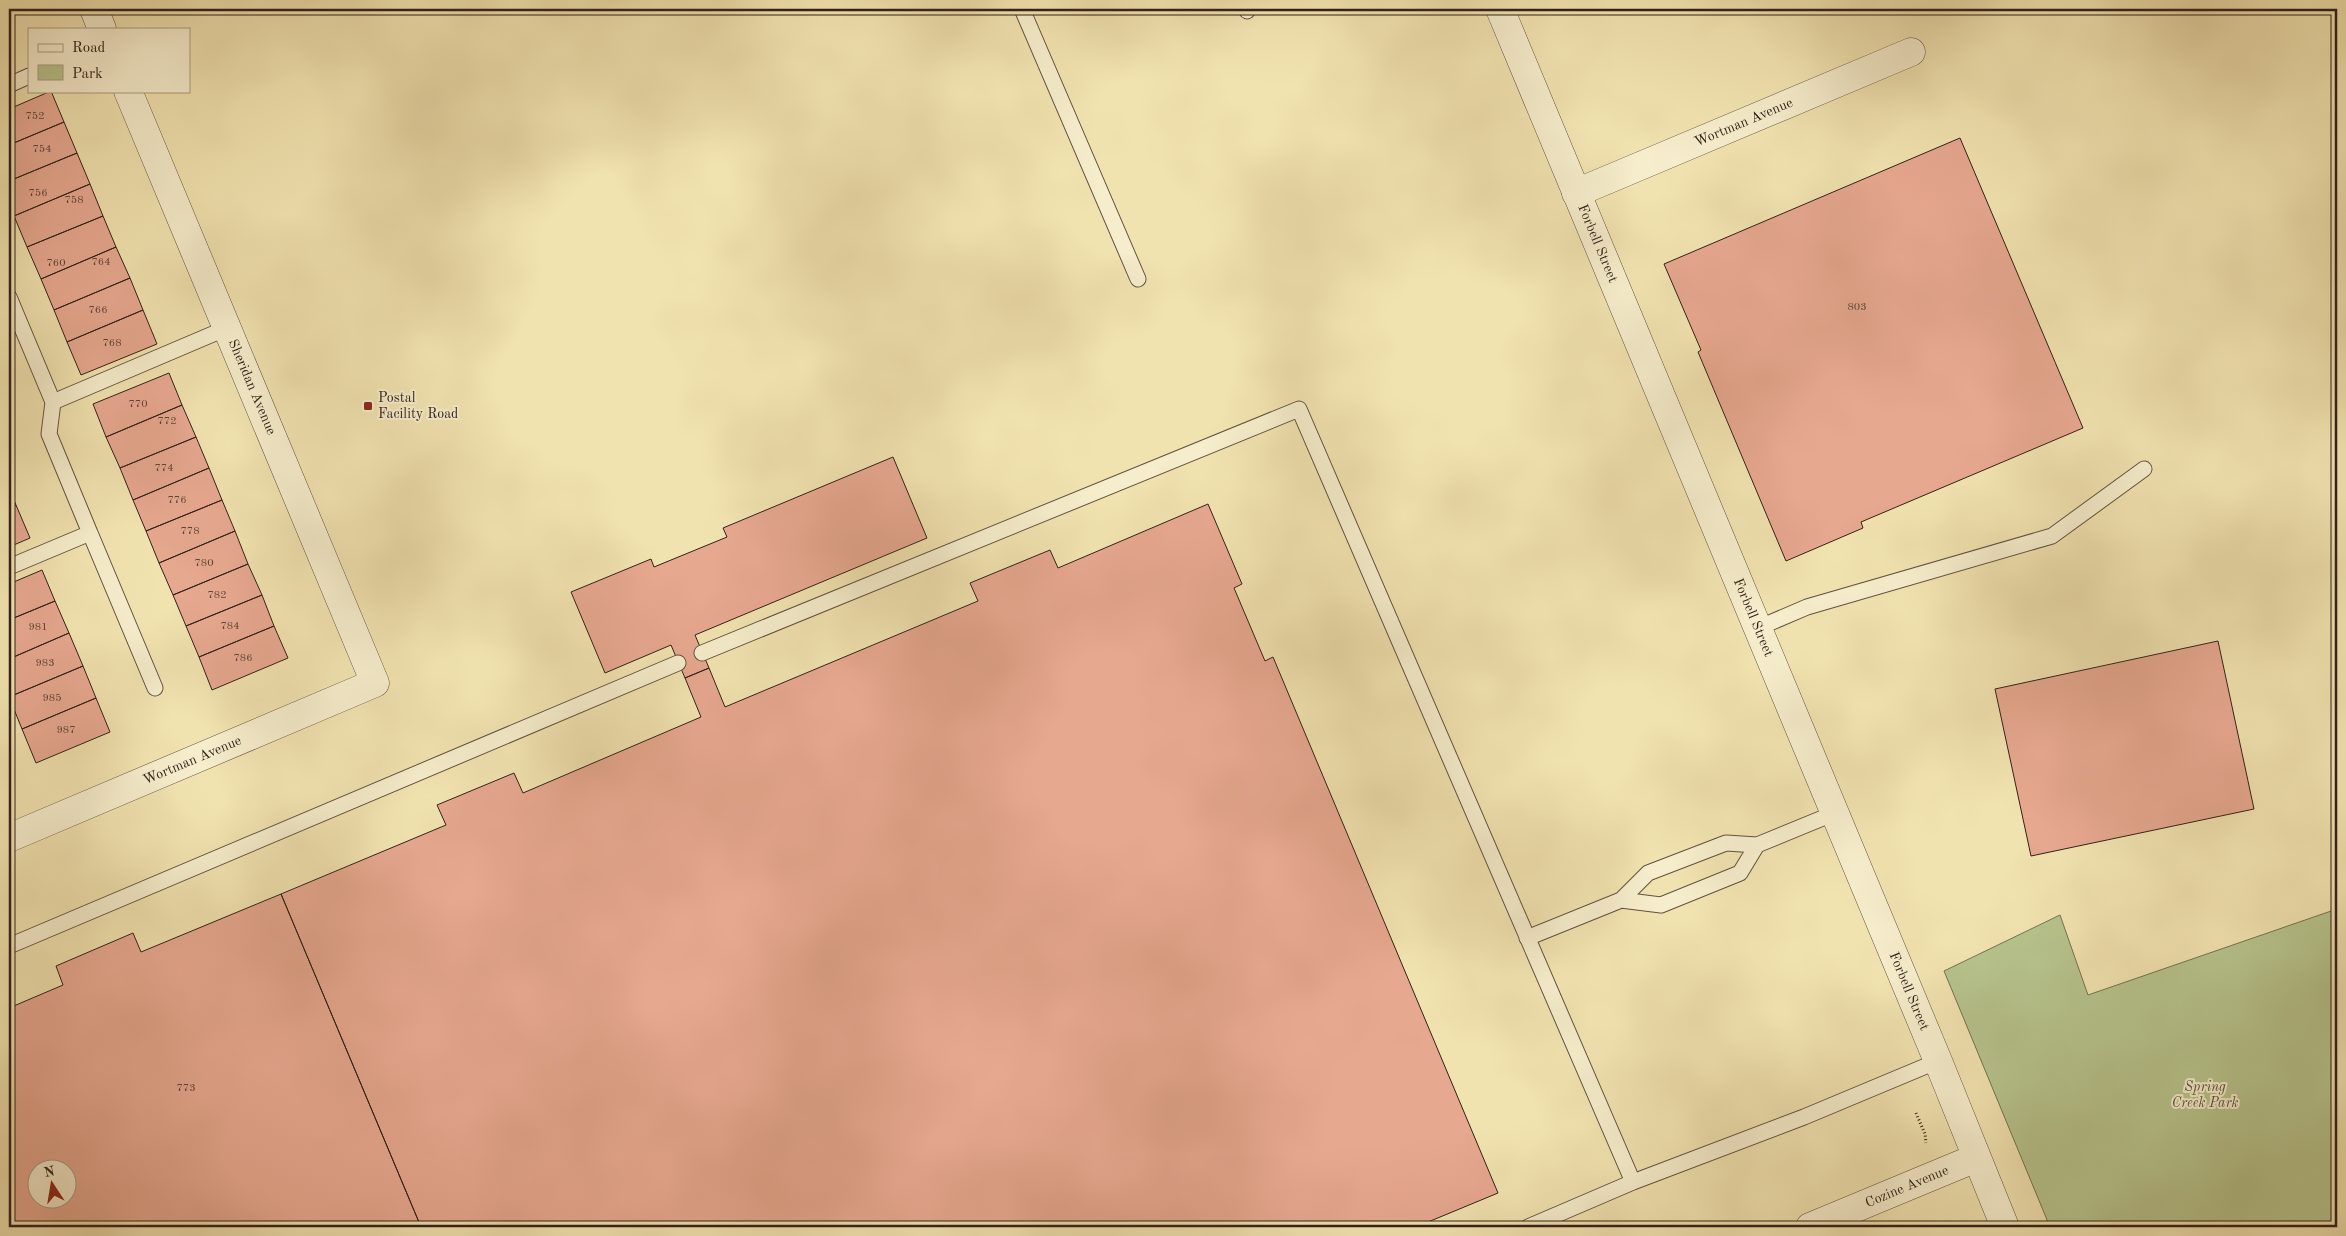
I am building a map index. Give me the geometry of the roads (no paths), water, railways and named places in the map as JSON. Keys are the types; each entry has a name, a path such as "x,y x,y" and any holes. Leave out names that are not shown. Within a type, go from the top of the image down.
{"street":[{"path":"94,9 102,28"},
{"name":"Forbell Street","path":"1500,9 1938,1061 2005,1227"},
{"name":"Wortman Avenue","path":"1576,193 1911,52"},
{"name":"Sheridan Avenue","path":"128,92 375,683"},
{"name":"Wortman Avenue","path":"9,838 375,683"},
{"name":"Cozine Avenue","path":"1810,1227 1976,1158"}],"lane":[{"path":"1022,9 1138,279"},
{"path":"9,85 28,76"},
{"path":"9,297 53,402 49,434 155,688"},
{"path":"53,402 227,328"},
{"path":"702,653 1298,409 1633,1182"},
{"path":"1758,628 1807,608 2052,536 2144,469"},
{"path":"9,567 90,532"},
{"path":"9,946 678,663"},
{"path":"1527,938 1620,900 1648,873 1726,843 1758,845 1835,813"},
{"path":"1620,900 1661,905 1740,873 1758,845"},
{"path":"1528,1227 1633,1182 1804,1117 1938,1061"}],"place":[{"name":"Postal Facility Road","path":"368,406"}],"park label":[{"name":"Spring Creek Park","path":"2205,1096"}]}
